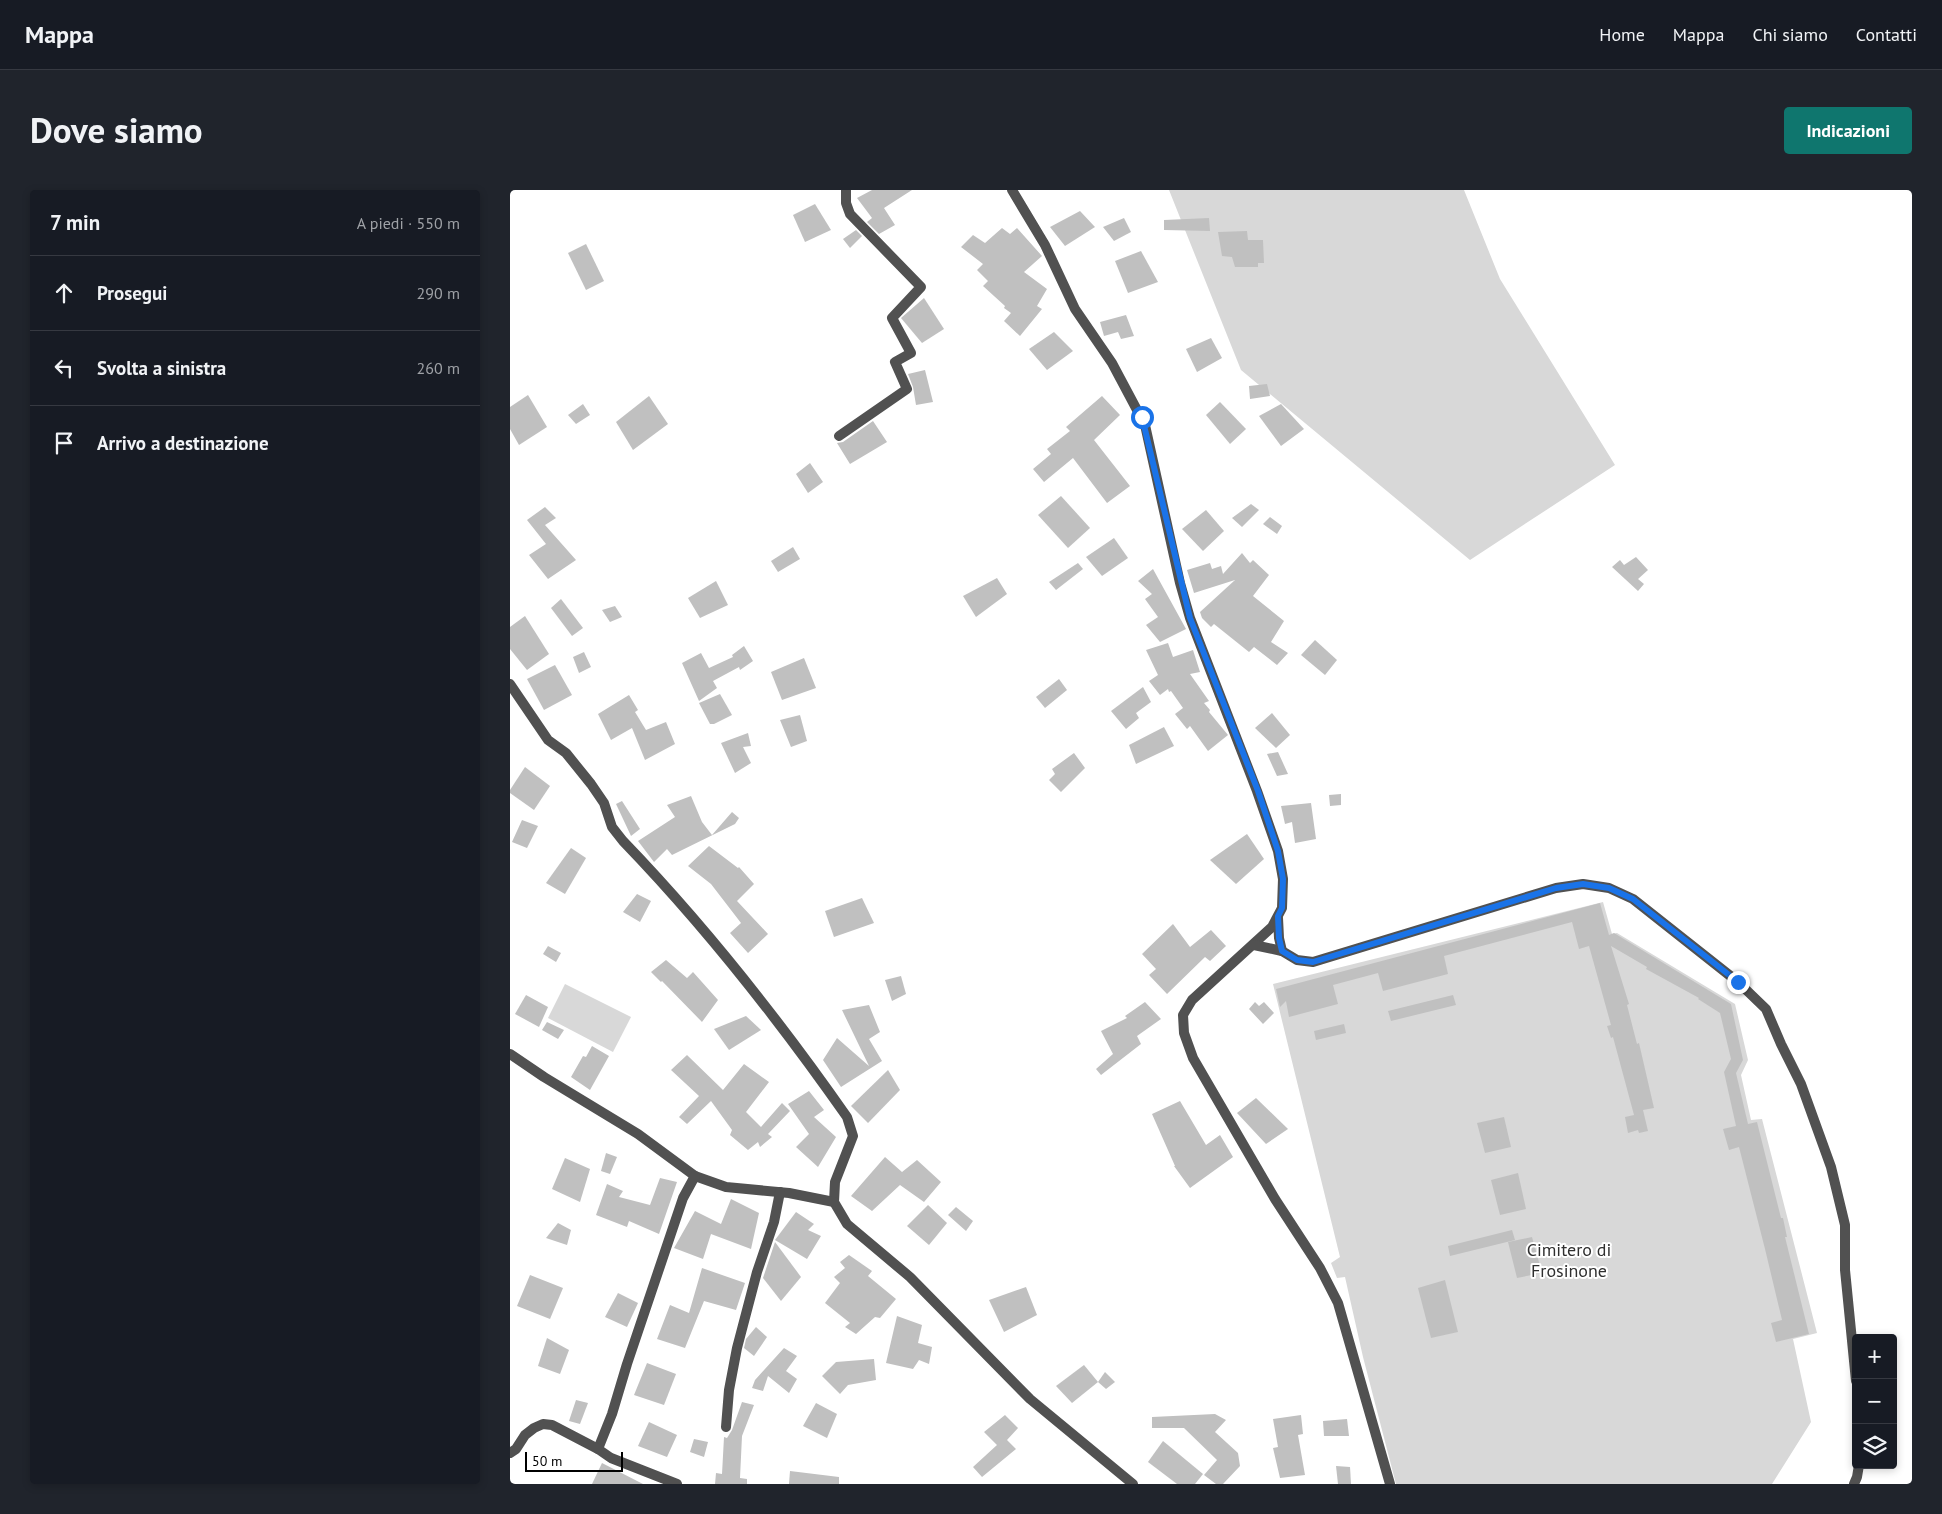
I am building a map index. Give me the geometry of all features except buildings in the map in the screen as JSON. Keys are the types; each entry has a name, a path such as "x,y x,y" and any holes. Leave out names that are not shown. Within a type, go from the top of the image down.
{"street":[{"path":"839,436 907,388 894,362 911,353 892,318 921,287 850,214 846,203 846,190"},
{"path":"1012,190 1045,245 1075,309 1112,363 1145,425 1180,583 1190,618 1258,791 1278,851 1283,879 1282,908 1278,916 1272,927 1254,945 1192,1000 1183,1015 1184,1033 1198,1066 1275,1199 1320,1268 1338,1303 1390,1484"},
{"path":"510,684 548,740 566,753 591,784 604,803 612,827 740,974 816,1072 847,1118 853,1136 835,1182 834,1202 847,1224 910,1277 1030,1399 1133,1484"},
{"path":"1254,945 1282,951 1297,960 1313,962 1556,888 1583,884 1609,888 1633,899 1738,982 1766,1009 1801,1084 1831,1167 1846,1225 1847,1287 1856,1379"},
{"path":"1278,916 1279,938 1282,951"},
{"path":"510,1054 544,1078 638,1134 695,1176 726,1187 780,1192 834,1202"},
{"path":"598,1449 612,1414 683,1198 695,1176"},
{"path":"726,1427 729,1390 737,1348 757,1272 774,1222 780,1192"},
{"path":"510,1453 516,1449 525,1435 534,1428 543,1424 552,1425 598,1449 611,1458 677,1484"},
{"path":"1854,1484 1858,1469"}],"green space":[{"path":"1169,190 1464,190 1500,279 1615,465 1470,560 1241,370"},
{"name":"Cimitero di Frosinone","path":"1603,902 1612,934 1617,933 1735,1004 1748,1060 1741,1075 1751,1120 1762,1119 1817,1333 1793,1339 1811,1422 1772,1484 1396,1484 1363,1357 1345,1277 1337,1278 1331,1263 1340,1257 1273,984"},
{"path":"565,984 631,1017 613,1052 548,1018"}],"route":[{"path":"1142,417 1180,583 1190,618 1258,791 1278,851 1283,879 1282,908 1278,916 1279,938 1282,951 1297,960 1313,962 1556,888 1583,884 1609,888 1633,899 1738,982"}]}
